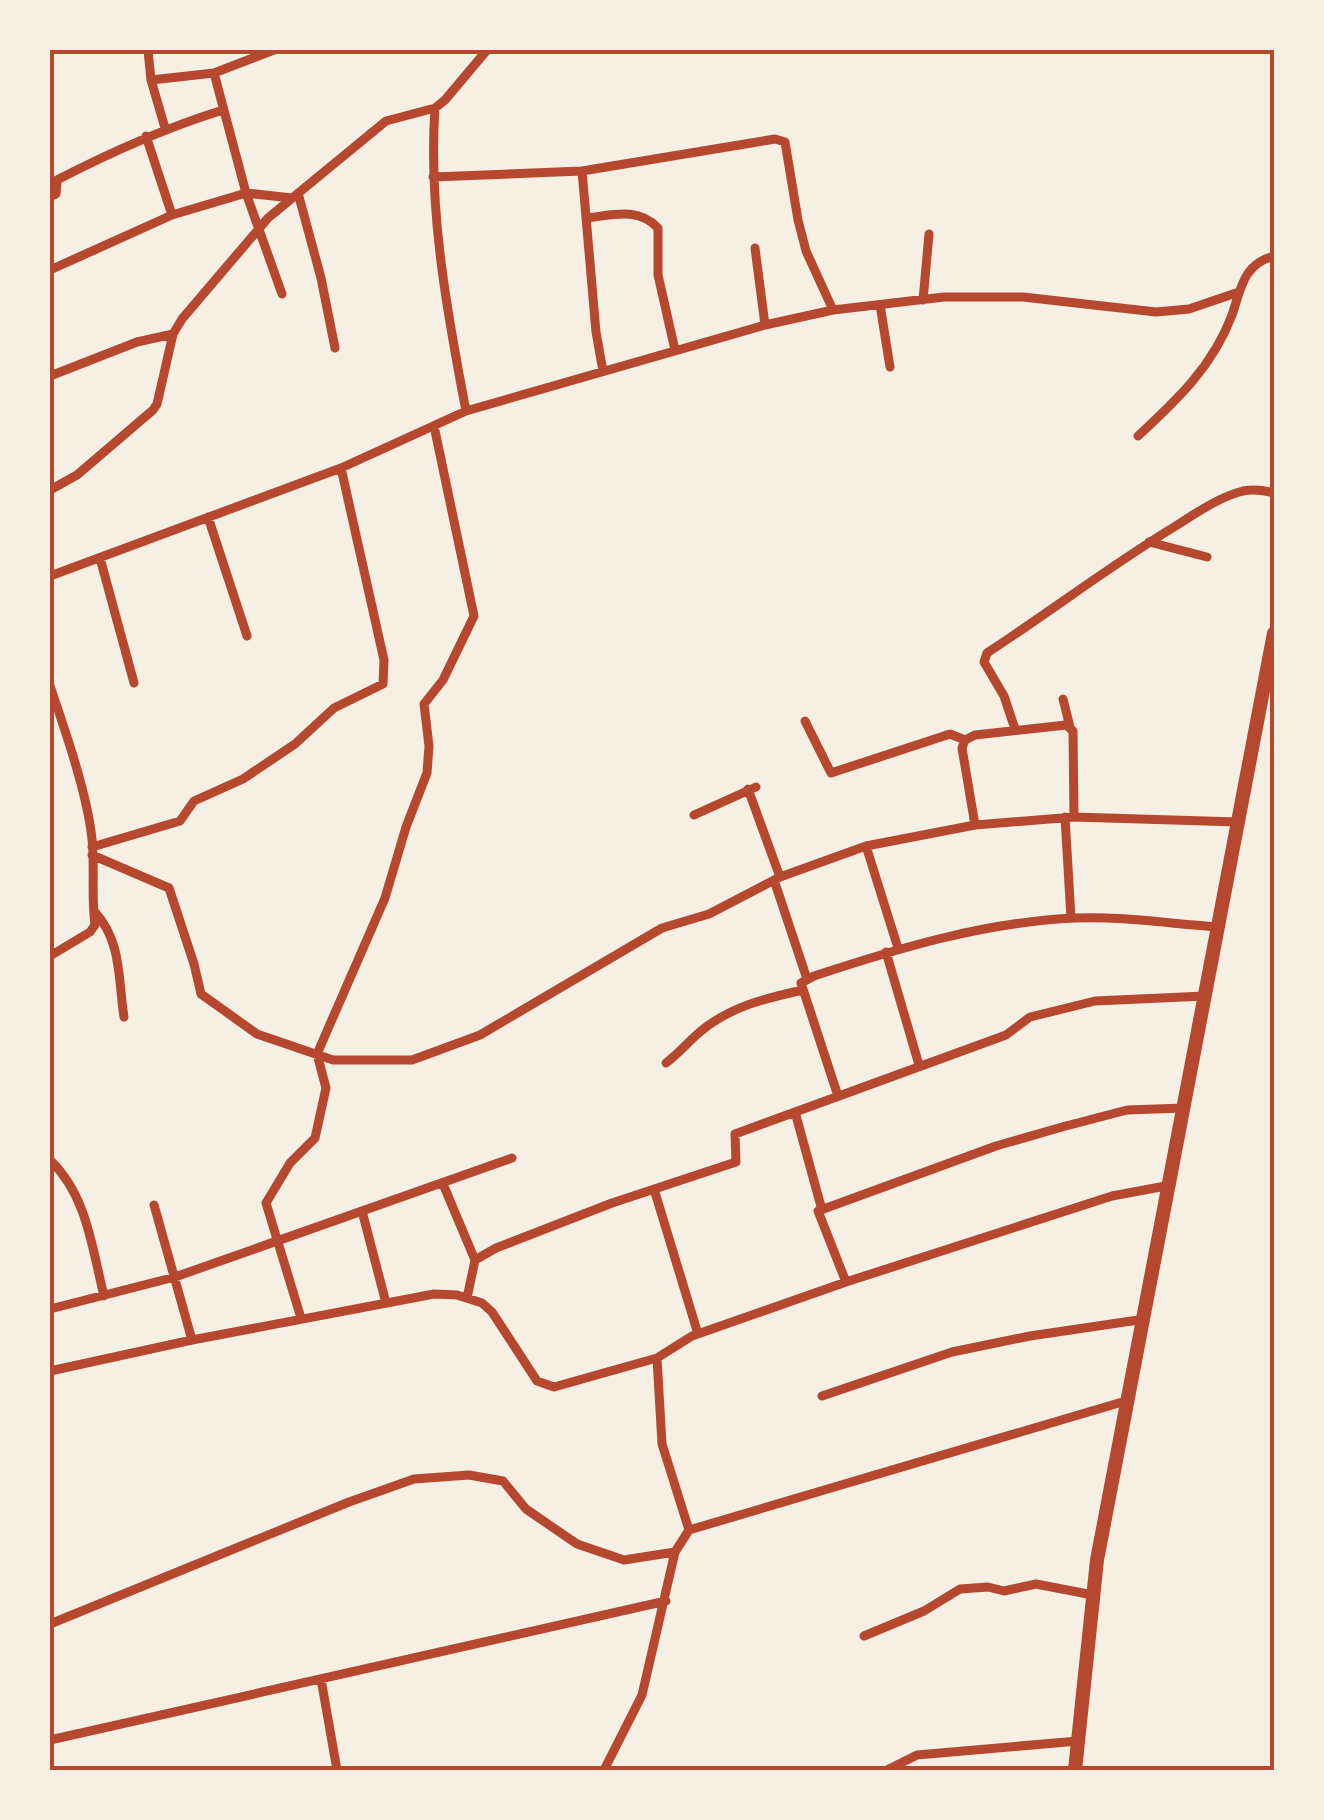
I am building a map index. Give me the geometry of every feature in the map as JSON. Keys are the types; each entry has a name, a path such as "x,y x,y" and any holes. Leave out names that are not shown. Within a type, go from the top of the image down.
{"main road":[{"path":"1075,1770 1097,1560 1274,633"}],"street":[{"path":"148,50 165,128"},
{"path":"152,80 214,73 274,50"},
{"path":"50,490 77,475 157,404 172,334 260,227 386,120 435,108 487,50"},
{"path":"214,73 246,193 282,294"},
{"path":"435,108 434,177 452,338 466,411"},
{"path":"50,197 56,194 57,180 165,128 224,110"},
{"path":"146,136 172,216"},
{"path":"434,177 582,171 775,139 785,142 806,252 833,310"},
{"path":"582,171 603,371"},
{"path":"50,270 172,216 246,193 295,195"},
{"path":"295,195 321,278 335,348"},
{"path":"587,218 634,213 648,217 658,228 658,275 675,350"},
{"path":"924,300 928,234"},
{"path":"755,248 764,325"},
{"path":"1138,436 1192,385 1212,356 1247,272 1274,256"},
{"path":"50,576 340,468 466,411 764,325 833,310 924,300 1022,296 1156,312 1189,309 1236,293"},
{"path":"880,305 890,367"},
{"path":"50,376 136,342 172,334"},
{"path":"301,1318 266,1203 290,1163 315,1138 326,1088 317,1054 385,898 427,772 430,746 424,704 443,680 474,616 434,426"},
{"path":"92,851 180,821 194,801 243,779 295,744 334,708 383,684 384,660 340,468"},
{"path":"1015,729 1004,696 984,662 987,652 1149,542 1219,500 1243,491 1274,492"},
{"path":"208,517 247,636"},
{"path":"1149,542 1207,557"},
{"path":"100,558 134,683"},
{"path":"50,686 66,732 92,851 95,925 50,956"},
{"path":"1063,699 1073,731 1072,918"},
{"path":"805,721 831,773 950,734 965,740"},
{"path":"975,825 962,748 965,740 1015,729 1070,727"},
{"path":"694,816 752,788 838,1096"},
{"path":"92,851 169,888 200,994 257,1034 333,1060 412,1060 480,1035 662,928 709,914 777,878 866,846 975,825 1070,817 1238,822"},
{"path":"866,846 898,948"},
{"path":"93,909 110,928 118,955 124,1017"},
{"path":"666,1063 729,1012 898,948 989,928 1072,918 1220,927"},
{"path":"886,952 919,1065"},
{"path":"475,1260 496,1248 736,1162 735,1134 1006,1035 1030,1017 1095,1001 1205,996"},
{"path":"846,1282 818,1211 996,1146 1062,1127 1128,1110 1184,1108"},
{"path":"794,1112 822,1210"},
{"path":"50,1310 175,1276 512,1158"},
{"path":"50,1162 67,1177 79,1197 104,1296"},
{"path":"442,1184 475,1260 467,1298"},
{"path":"50,1372 192,1340 434,1294 467,1298 492,1312 537,1381 554,1387 657,1358 698,1334 846,1282 1112,1196 1171,1184"},
{"path":"654,1189 698,1334"},
{"path":"154,1204 192,1340"},
{"path":"362,1212 386,1303"},
{"path":"822,1396 952,1352 1144,1319"},
{"path":"657,1358 662,1444 689,1530"},
{"path":"604,1770 642,1695 675,1552 689,1530 1129,1400"},
{"path":"50,1624 414,1479 468,1475 503,1481 526,1510 577,1544 624,1560 675,1552"},
{"path":"864,1636 924,1611 960,1589 988,1587 1004,1591 1036,1584 1093,1596"},
{"path":"50,1740 666,1600"},
{"path":"320,1679 337,1770"},
{"path":"887,1770 917,1755 1078,1741"}]}
